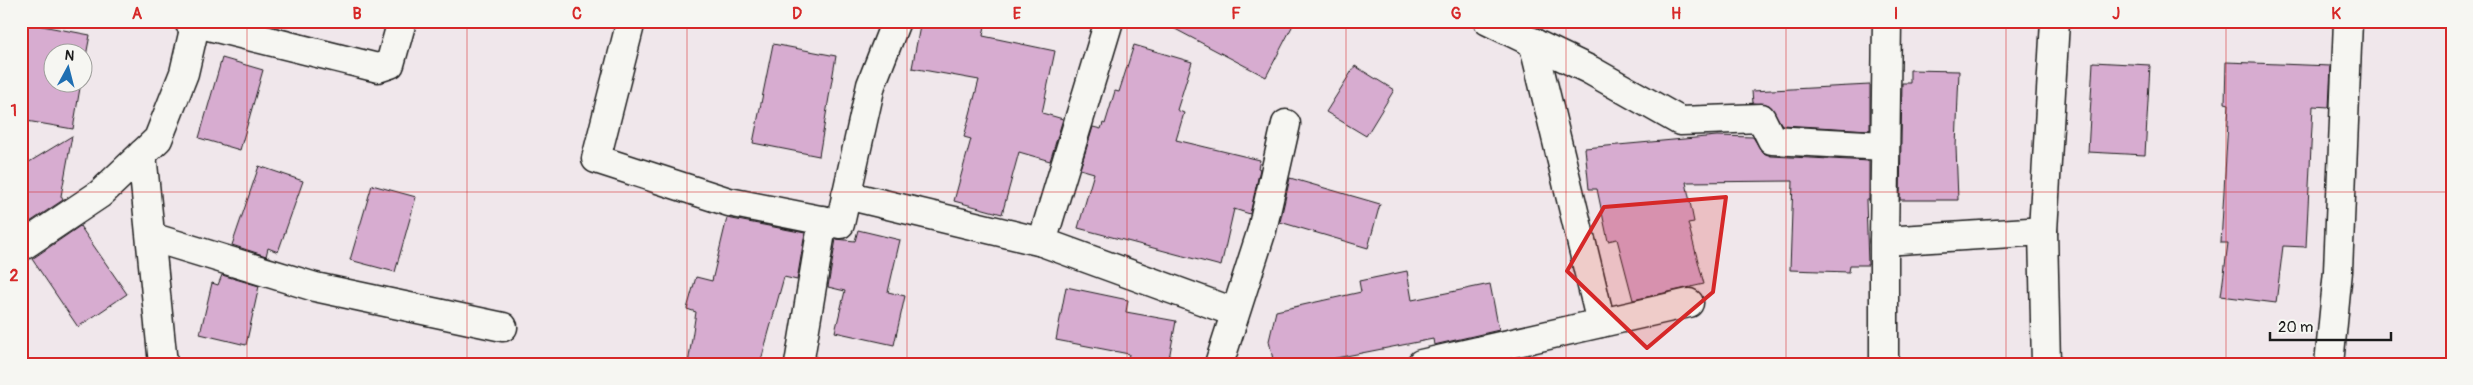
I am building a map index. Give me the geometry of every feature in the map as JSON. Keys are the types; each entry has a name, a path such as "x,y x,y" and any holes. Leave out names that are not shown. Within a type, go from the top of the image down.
{"street":[{"path":"21,247 100,194 158,138 184,72 193,22 378,68 390,64 402,21"},
{"path":"631,21 596,159 728,202 840,224 871,85 896,21"},
{"path":"1042,242 1109,21"},
{"path":"1488,21 1590,70 1680,121 1761,118 1772,140 1885,146"},
{"path":"1884,364 1887,21"},
{"path":"2046,364 2043,231 2055,21"},
{"path":"2329,364 2338,271 2348,21"},
{"path":"1533,42 1602,323"},
{"path":"1219,364 1234,312 1262,230 1286,124"},
{"path":"142,154 163,364"},
{"path":"846,195 1042,242 1234,312"},
{"path":"799,364 823,220"},
{"path":"1884,241 2043,231"},
{"path":"151,237 315,287 503,327"},
{"path":"1421,364 1496,356 1602,323 1690,304"}],"highlighted area":[{"path":"1726,197 1713,292 1647,348 1567,271 1604,207"}],"building":[{"path":"921,21 986,21 983,36 1055,51 1042,113 1063,119 1050,161 1019,152 1002,214 954,201 971,139 964,137 979,80 912,68"},
{"path":"1160,21 1295,21 1266,77"},
{"path":"21,22 90,35 89,42 42,42 42,92 79,92 73,129 21,120"},
{"path":"773,44 836,56 819,156 753,143"},
{"path":"1134,45 1192,62 1177,110 1184,113 1176,140 1260,160 1258,168 1260,169 1250,214 1234,209 1221,266 1078,228 1094,173 1080,169 1093,127 1101,129 1103,123 1105,124 1115,91 1119,92"},
{"path":"222,58 263,70 240,150 199,138"},
{"path":"2093,62 2150,65 2145,155 2088,152"},
{"path":"2226,62 2331,66 2329,107 2313,106 2306,247 2283,246 2276,303 2221,296 2228,243 2221,243 2229,104 2225,103"},
{"path":"1355,66 1394,90 1366,136 1326,112"},
{"path":"1910,70 1959,71 1956,147 1958,200 1900,200 1902,83 1910,83"},
{"path":"1870,85 1870,130 1782,125 1769,105 1753,103 1752,91"},
{"path":"72,136 61,196 63,200 21,228 21,167"},
{"path":"1717,136 1753,137 1763,153 1771,156 1869,161 1869,200 1866,200 1868,265 1850,265 1849,272 1790,270 1793,181 1686,182 1694,222 1688,223 1704,284 1633,300 1617,239 1608,241 1597,189 1589,189 1585,148"},
{"path":"259,166 303,181 278,252 268,248 266,256 232,245"},
{"path":"1290,178 1380,204 1368,248 1280,222"},
{"path":"372,185 416,197 395,272 350,260"},
{"path":"727,218 805,233 797,280 784,277 760,364 688,364 696,312 687,309 696,277 712,281"},
{"path":"80,226 127,294 78,327 32,259"},
{"path":"858,230 900,240 888,292 905,296 894,345 835,332 845,291 828,287 836,239 855,241"},
{"path":"1407,271 1412,300 1490,284 1499,330 1434,345 1433,339 1331,359 1332,364 1274,364 1269,341 1276,311 1361,292 1359,281"},
{"path":"222,275 259,286 246,345 200,334 212,283 218,285"},
{"path":"1066,287 1128,300 1126,312 1176,321 1168,364 1127,364 1129,354 1056,340"}]}
